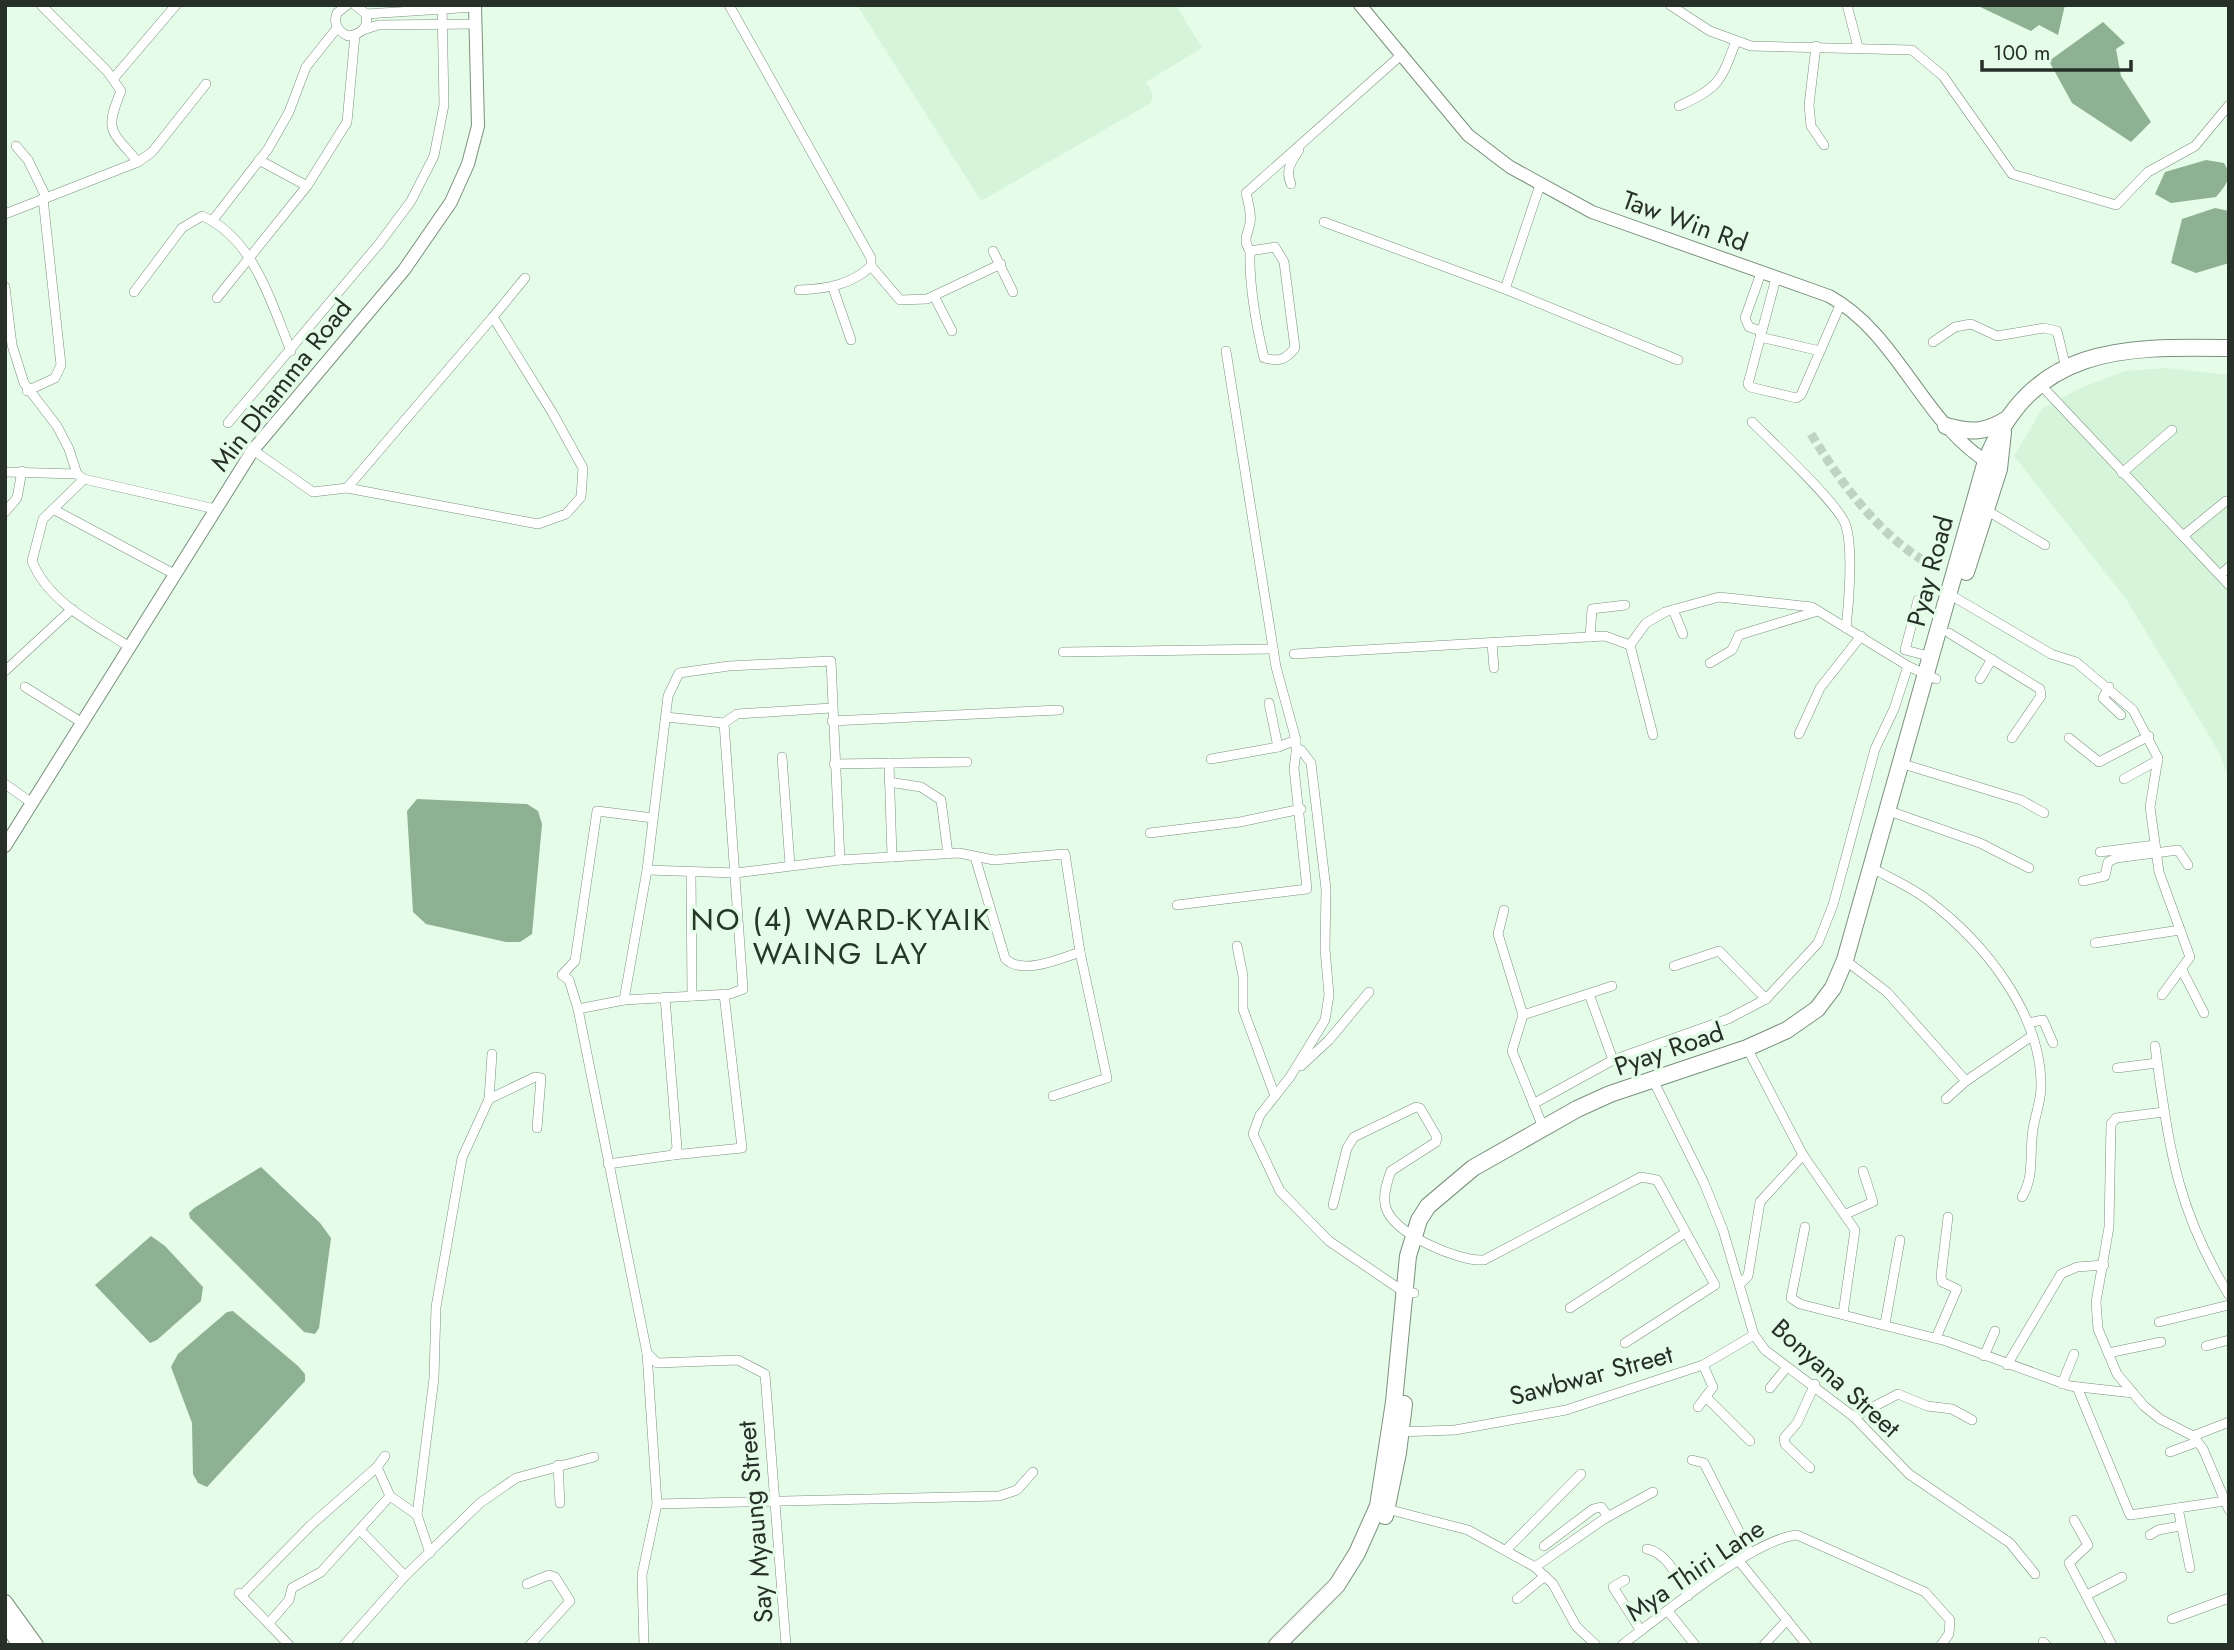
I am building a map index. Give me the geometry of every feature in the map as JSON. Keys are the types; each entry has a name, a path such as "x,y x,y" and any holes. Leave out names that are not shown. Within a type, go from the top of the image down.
{"highway":[{"name":"Pyay Road","path":"1293,1645 1345,1592 1366,1558 1383,1508 1409,1293 1418,1238 1428,1206 1441,1192 1474,1168 1543,1127 1611,1094 1655,1084 1750,1053 1810,1015 1850,963 1908,766 1931,677 1950,633 1953,597 2007,421 2022,398 2040,383 2066,368 2111,353 2148,347 2229,348"},
{"path":"1946,426 1970,433 1982,432 2007,421"},
{"name":"Pyay Road","path":"1931,677 1932,657 1986,510 1992,465"},
{"name":"Pyay Road","path":"1418,1238 1436,1212 1479,1176 1581,1118 1655,1084"},
{"name":"Pyay Road","path":"1277,1645 1337,1585 1383,1508"}],"main road":[{"name":"Taw Win Rd","path":"1360,5 1468,135 1490,154 1540,185 1592,212 1841,303 1867,325 1946,426 1992,465"},
{"name":"Min Dhamma Road","path":"5,846 253,450 404,270 451,202 468,164 478,126 475,6"},
{"path":"7,1606 36,1645"},
{"path":"5,1623 20,1645"}],"street":[{"path":"41,5 113,79 121,91 110,118 111,131 138,162"},
{"path":"113,79 176,5"},
{"path":"213,220 260,160 289,112 306,67 337,28 337,13 347,5"},
{"path":"355,5 366,14 475,6"},
{"path":"729,5 871,258 871,266 900,299 927,299 1000,264"},
{"path":"1670,5 1710,31 1751,46 1912,50 1943,76 2012,174 2116,205 2148,172 2195,146 2229,105"},
{"path":"1847,5 1858,47"},
{"path":"228,424 379,244 411,201 434,156 444,105 442,7"},
{"path":"217,298 307,186 347,122 359,32 366,14"},
{"path":"337,28 348,36 378,25 443,22 476,24"},
{"path":"1679,106 1701,96 1721,81 1736,41"},
{"path":"1816,46 1810,116 1811,126 1824,145"},
{"path":"1250,251 1275,247 1284,262 1294,348 1286,358 1277,362 1264,358 1260,342 1249,271 1250,251 1245,234 1250,224 1246,193 1400,56"},
{"path":"5,214 138,162 152,152 206,84"},
{"path":"1291,184 1287,175 1288,167 1303,142"},
{"path":"16,146 28,160 45,197 61,365 55,378 27,391"},
{"path":"260,160 307,186"},
{"path":"1505,289 1540,185"},
{"path":"134,292 182,228 202,216 213,220 250,257 291,351"},
{"path":"1324,222 1505,289 1678,359"},
{"path":"993,251 1013,292"},
{"path":"799,290 832,288 871,266"},
{"path":"1761,273 1745,318 1749,327 1761,334 1820,351"},
{"path":"347,488 525,278"},
{"path":"1776,278 1748,384 1750,387 1796,398 1805,387 1841,303"},
{"path":"5,288 12,345 27,391 57,426 81,476"},
{"path":"832,288 851,340"},
{"path":"934,296 952,331"},
{"path":"253,450 313,492 347,488 538,524 566,514 581,497 583,468 493,317"},
{"path":"1933,342 1955,327 1972,324 1997,336 2044,328 2057,331 2066,368"},
{"path":"1177,905 1307,889 1301,809 1294,768 1296,740 1273,649 1226,351"},
{"path":"2040,383 2229,585"},
{"path":"1752,422 1811,482 1845,523 1849,603 1846,628"},
{"path":"2122,473 2172,429"},
{"path":"5,512 17,498 22,471"},
{"path":"5,472 81,476 215,509"},
{"path":"81,476 43,519 32,561 51,590 72,609 130,647"},
{"path":"2183,536 2226,501"},
{"path":"53,509 174,574"},
{"path":"1986,510 2045,545"},
{"path":"2220,575 2229,567"},
{"path":"1630,645 1646,623 1673,610 1719,597 1812,607 1908,666 1931,677"},
{"path":"1953,597 2051,654 2076,662 2109,687 2133,710 2149,736 2158,760 2150,807 2159,872 2190,957 2162,995"},
{"path":"1918,600 1905,650 1932,657"},
{"path":"1590,637 1592,609 1625,606"},
{"path":"5,671 72,609"},
{"path":"1673,610 1683,634"},
{"path":"1710,663 1732,650 1739,635 1818,611"},
{"path":"1950,633 2040,689 2041,696 2012,738"},
{"path":"1294,654 1605,636 1630,645"},
{"path":"1799,734 1820,688 1861,636"},
{"path":"1492,643 1494,668"},
{"path":"1630,645 1653,735"},
{"path":"1063,652 1273,649"},
{"path":"1980,679 1992,659"},
{"path":"624,1000 647,870 668,696 679,673 729,666 831,661 831,708 840,860"},
{"path":"1532,1104 1613,1060 1728,1020 1766,999 1818,943 1833,905 1875,749 1894,709 1908,666"},
{"path":"25,687 81,722"},
{"path":"2109,687 2102,698 2121,716"},
{"path":"1269,703 1278,747"},
{"path":"666,717 724,723 737,714 831,708"},
{"path":"832,721 1059,710"},
{"path":"578,1009 624,1000 738,992 744,985 724,723"},
{"path":"2069,738 2099,762 2149,736"},
{"path":"1211,759 1278,747 1296,740"},
{"path":"1296,753 1301,750 1307,753 1311,763 1326,889 1325,949 1329,995 1325,1020 1290,1077 1260,1115 1253,1134 1280,1191 1329,1241 1409,1293"},
{"path":"782,757 790,865"},
{"path":"2124,779 2158,760"},
{"path":"834,764 967,762"},
{"path":"888,763 892,857"},
{"path":"1908,766 2021,800 2044,813"},
{"path":"889,782 921,787 941,800 948,854"},
{"path":"5,784 32,803"},
{"path":"1150,833 1240,822 1301,809"},
{"path":"644,1645 642,1575 657,1504 647,1353 578,1009 569,980 562,975 575,961 597,811 653,818"},
{"path":"1894,813 1980,843 2029,868"},
{"path":"2083,881 2105,876 2108,862 2116,858 2156,849"},
{"path":"2100,852 2156,849 2180,851 2188,865"},
{"path":"647,870 736,873 840,860 948,854 993,860 1065,854 1080,952 1107,1078 1053,1096"},
{"path":"975,857 1005,958 1009,963 1021,967 1080,952"},
{"path":"1877,870 1925,898 1959,927 1995,970 2028,1023 2038,1056 2041,1089 2032,1131 2032,1181 2022,1197"},
{"path":"691,873 692,996"},
{"path":"1504,910 1499,934 1523,1015 1512,1051 1543,1127"},
{"path":"2095,943 2180,930"},
{"path":"1237,946 1243,976 1243,1009 1275,1096"},
{"path":"1674,966 1719,951 1766,999"},
{"path":"1850,963 1886,992 1966,1081"},
{"path":"2182,970 2204,1013"},
{"path":"1523,1015 1612,986"},
{"path":"1290,1077 1329,1040 1369,992"},
{"path":"608,1164 742,1148 724,994"},
{"path":"1589,994 1613,1060"},
{"path":"665,997 677,1137 677,1148 673,1155"},
{"path":"2028,1023 2043,1020 2053,1043"},
{"path":"1947,1099 1966,1081 2032,1037"},
{"path":"2155,1046 2174,1173 2185,1209 2208,1262 2229,1295"},
{"path":"1750,1053 1802,1156 1855,1230 1843,1314"},
{"path":"430,1553 417,1515 434,1378 436,1307 462,1158 489,1099 492,1054"},
{"path":"2117,1068 2157,1063"},
{"path":"489,1099 527,1079 541,1078 537,1128"},
{"name":"Bonyana Street","path":"1655,1084 1704,1183 1741,1283 1754,1335 1787,1367 1815,1384 1854,1416 1909,1474 2010,1543 2035,1574"},
{"path":"1333,1205 1348,1148 1354,1137 1420,1108 1437,1137 1436,1142 1391,1171 1386,1188 1385,1207 1390,1217 1418,1238 1471,1261 1484,1260 1641,1177 1657,1180 1715,1285 1625,1343"},
{"path":"2077,1387 2126,1511 2130,1515 2178,1508 2227,1506 2217,1478 2195,1439 2160,1419 2133,1394 2117,1374 2098,1329 2096,1302 2109,1227 2111,1124 2116,1118 2164,1112"},
{"path":"1741,1283 1748,1276 1760,1202 1802,1156"},
{"path":"1846,1214 1873,1202 1863,1171"},
{"path":"1936,1338 1957,1289 1942,1282 1941,1276 1948,1217"},
{"path":"1805,1227 1791,1298 1800,1304 1936,1338 2062,1384 2133,1394"},
{"path":"1570,1308 1685,1233"},
{"path":"1885,1324 1900,1240"},
{"path":"2007,1365 2061,1274 2077,1267 2104,1265"},
{"path":"2159,1322 2229,1305"},
{"path":"1984,1356 1996,1331"},
{"name":"Sawbwar Street","path":"1394,1432 1455,1430 1546,1415 1703,1365 1754,1335"},
{"path":"2206,1346 2229,1340"},
{"path":"2108,1353 2161,1342"},
{"name":"Say Myaung Street","path":"647,1353 657,1363 738,1360 765,1374 786,1645"},
{"path":"2062,1384 2074,1354"},
{"path":"1698,1407 1713,1387 1703,1365"},
{"path":"1770,1388 1787,1367"},
{"path":"1810,1468 1785,1444 1784,1438 1797,1423 1815,1384"},
{"path":"1854,1416 1898,1394 1927,1406 1952,1409 1972,1420"},
{"path":"1706,1396 1749,1441"},
{"path":"2170,1452 2229,1422"},
{"path":"289,1645 240,1593 377,1467 385,1456"},
{"path":"344,1645 405,1576 480,1503 516,1478 594,1457"},
{"path":"1692,1460 1704,1464 1750,1553"},
{"path":"558,1465 560,1503"},
{"path":"377,1467 390,1496 417,1515"},
{"path":"657,1504 773,1504 999,1496 1017,1490 1032,1472"},
{"path":"1507,1549 1581,1474"},
{"path":"1535,1567 1608,1516 1653,1492"},
{"path":"269,1623 289,1600 292,1588 321,1572 390,1496"},
{"path":"1544,1546 1593,1509 1601,1507 1608,1516"},
{"path":"1383,1508 1468,1530 1507,1549 1535,1567 1553,1584 1576,1626 1596,1645"},
{"path":"2178,1508 2190,1567"},
{"path":"2074,1520 2088,1545 2069,1563 2112,1645"},
{"path":"2150,1535 2158,1530 2180,1527"},
{"path":"360,1530 405,1576"},
{"name":"Mya Thiri Lane","path":"1622,1645 1750,1553 1782,1536 1797,1535 1925,1592 1950,1620 1949,1634 1941,1645"},
{"path":"1647,1549 1657,1552 1667,1561 1688,1596"},
{"path":"1739,1561 1807,1645"},
{"path":"527,1584 549,1575 555,1577 570,1601 530,1645"},
{"path":"1517,1599 1545,1576"},
{"path":"2087,1595 2122,1577"},
{"path":"1625,1580 1613,1587 1641,1631"},
{"path":"2172,1619 2229,1598"},
{"path":"1668,1611 1695,1645"},
{"path":"1764,1645 1787,1620"}],"shaded area":[{"path":"857,5 1176,5 1202,48 1146,82 1153,95 1151,103 981,201"},
{"path":"1976,5 2065,5 2058,35 2039,25 2031,31"},
{"path":"2103,22 2125,43 2116,49 2121,76 2151,122 2131,142 2072,103 2049,61"},
{"path":"2206,160 2224,163 2228,173 2225,185 2216,197 2171,203 2155,194 2165,172"},
{"path":"2215,208 2229,211 2229,263 2196,273 2171,263 2182,219"},
{"path":"2166,368 2229,375 2229,779 2219,752 2126,599 2014,456 2042,409 2078,389 2125,371"},
{"path":"417,799 527,804 538,811 542,824 532,934 520,942 506,942 426,924 413,912 407,811"},
{"path":"261,1167 320,1223 331,1238 319,1328 315,1334 304,1332 190,1218 189,1213 194,1208"},
{"path":"151,1236 165,1246 203,1287 201,1301 157,1340 150,1343 95,1285"},
{"path":"233,1311 298,1366 305,1374 305,1381 207,1487 198,1483 193,1474 192,1423 171,1367 178,1354 227,1312"}],"tunnel":[{"path":"1811,434 1864,509 1896,541 1934,567"}],"district":[{"name":"NO (4) WARD-KYAIK WAING LAY","path":"841,937"}]}
